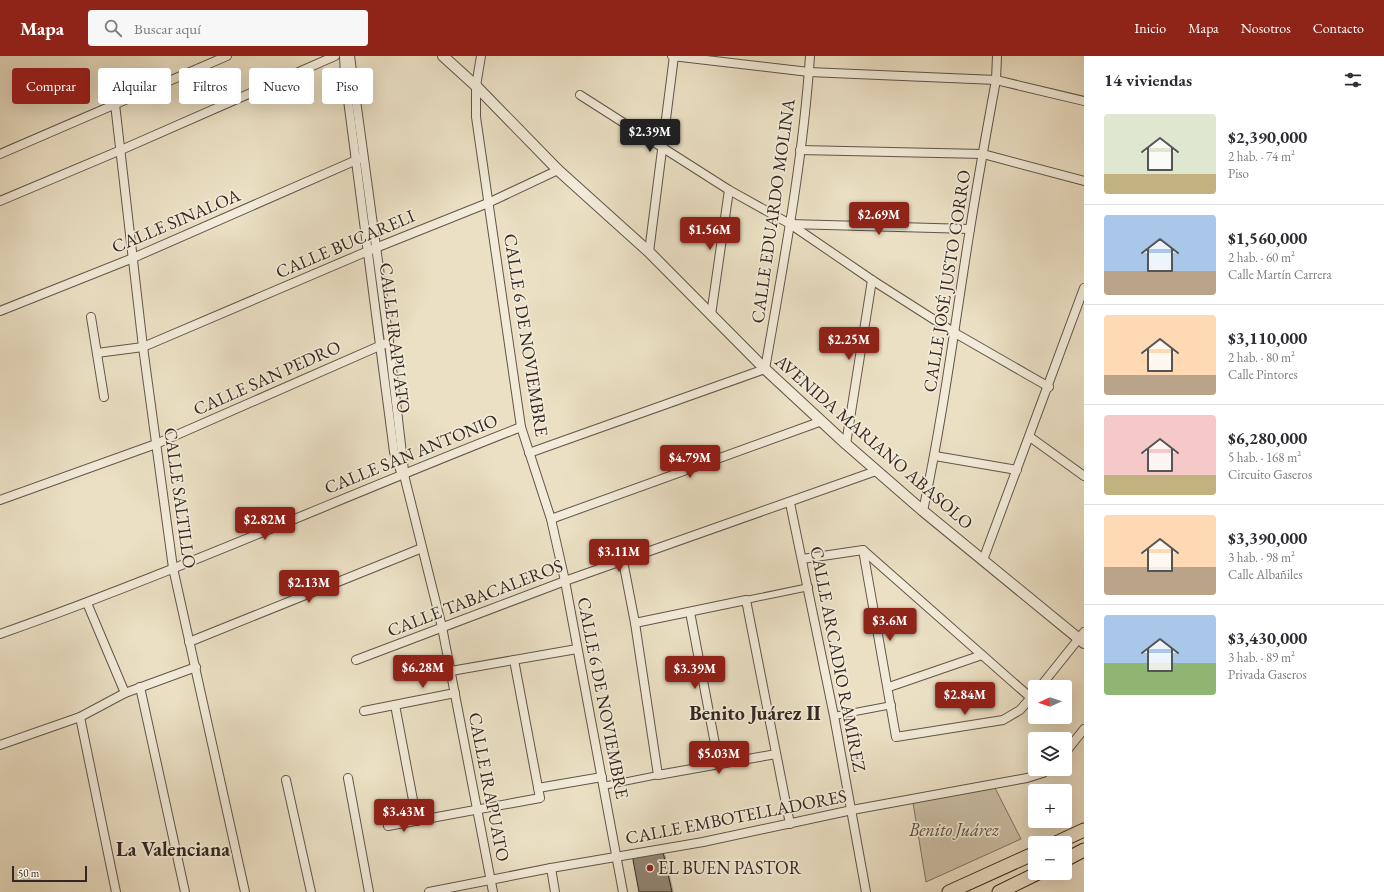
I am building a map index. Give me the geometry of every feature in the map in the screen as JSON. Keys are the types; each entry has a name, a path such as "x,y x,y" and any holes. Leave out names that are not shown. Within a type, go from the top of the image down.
{"main road":[{"path":"1071,836 1084,830"},
{"path":"1072,856 1084,850"},
{"path":"949,892 1028,855"},
{"path":"999,892 1028,878"}],"street":[{"path":"171,80 227,56"},
{"path":"0,201 121,150 335,56"},
{"name":"CALLE IRAPUATO","path":"344,56 345,77 376,248 389,342 404,475 442,627 493,892"},
{"name":"CALLE IRAPUATO","path":"350,56 368,251 394,452 404,475"},
{"name":"AVENIDA MARIANO ABASOLO","path":"443,56 476,86 558,170 649,252 765,369 846,444 876,471 983,560 1082,638"},
{"name":"CALLE 6 DE NOVIEMBRE","path":"481,56 476,86 476,117 521,427 551,519 565,581 623,892"},
{"path":"649,252 673,56 809,72 996,80 1084,101"},
{"name":"CALLE EDUARDO MOLINA","path":"765,369 790,224 810,56"},
{"name":"CALLE JOSÉ JUSTO CORRO","path":"923,510 935,456 970,230 996,80 997,56"},
{"path":"580,95 729,190 790,224 872,280 955,333 1049,387"},
{"path":"0,154 115,104"},
{"name":"CALLE SALTILLO","path":"115,104 143,347 173,568 245,892"},
{"path":"800,150 983,154 1084,181"},
{"name":"CALLE SINALOA","path":"0,311 133,258 360,159"},
{"name":"CALLE BUCARELI","path":"97,353 143,347 368,251 488,203 558,170"},
{"path":"711,315 729,190"},
{"path":"790,224 970,230"},
{"path":"846,444 872,280"},
{"path":"983,560 1083,298 1084,288"},
{"path":"91,317 104,397"},
{"name":"CALLE SAN PEDRO","path":"0,500 156,444 389,342"},
{"path":"529,453 765,369"},
{"path":"551,519 822,421"},
{"name":"CALLE SAN ANTONIO","path":"0,634 87,604 521,427"},
{"path":"1030,437 1084,476"},
{"path":"935,456 1017,470"},
{"name":"CALLE TABACALEROS","path":"356,660 565,581 876,471"},
{"name":"CALLE ARCADIO RAMÍREZ","path":"790,502 809,587 852,810 866,892"},
{"path":"189,642 422,548"},
{"path":"802,559 864,550 982,655 1028,692"},
{"path":"864,550 892,705 896,737 1003,720 1020,710 1028,701"},
{"path":"623,560 635,623 658,775"},
{"path":"635,623 809,587"},
{"path":"746,600 790,824"},
{"path":"87,604 125,692"},
{"path":"690,612 719,765"},
{"path":"1046,680 1082,638"},
{"path":"451,671 577,649"},
{"path":"888,687 982,655"},
{"path":"388,826 540,798 514,660"},
{"path":"0,745 80,717 125,692 196,667"},
{"path":"140,687 185,892"},
{"path":"364,711 455,693"},
{"path":"395,705 416,821"},
{"path":"834,716 892,705"},
{"path":"80,717 116,892"},
{"path":"1072,744 1084,729"},
{"path":"538,788 658,775 776,754"},
{"name":"CALLE EMBOTELLADORES","path":"431,892 1033,776"},
{"path":"348,778 369,892"},
{"path":"286,780 311,892"},
{"path":"551,868 555,892"}],"green space":[{"name":"Benito Juárez","path":"994,786 1021,839 926,882 913,803"}],"building":[{"name":"EL BUEN PASTOR","path":"663,852 672,892 639,892 633,860 634,856"}],"place":[{"name":"EL BUEN PASTOR","path":"650,868"}],"district":[{"name":"Benito Juárez II","path":"755,713"},
{"name":"La Valenciana","path":"173,849"}]}
